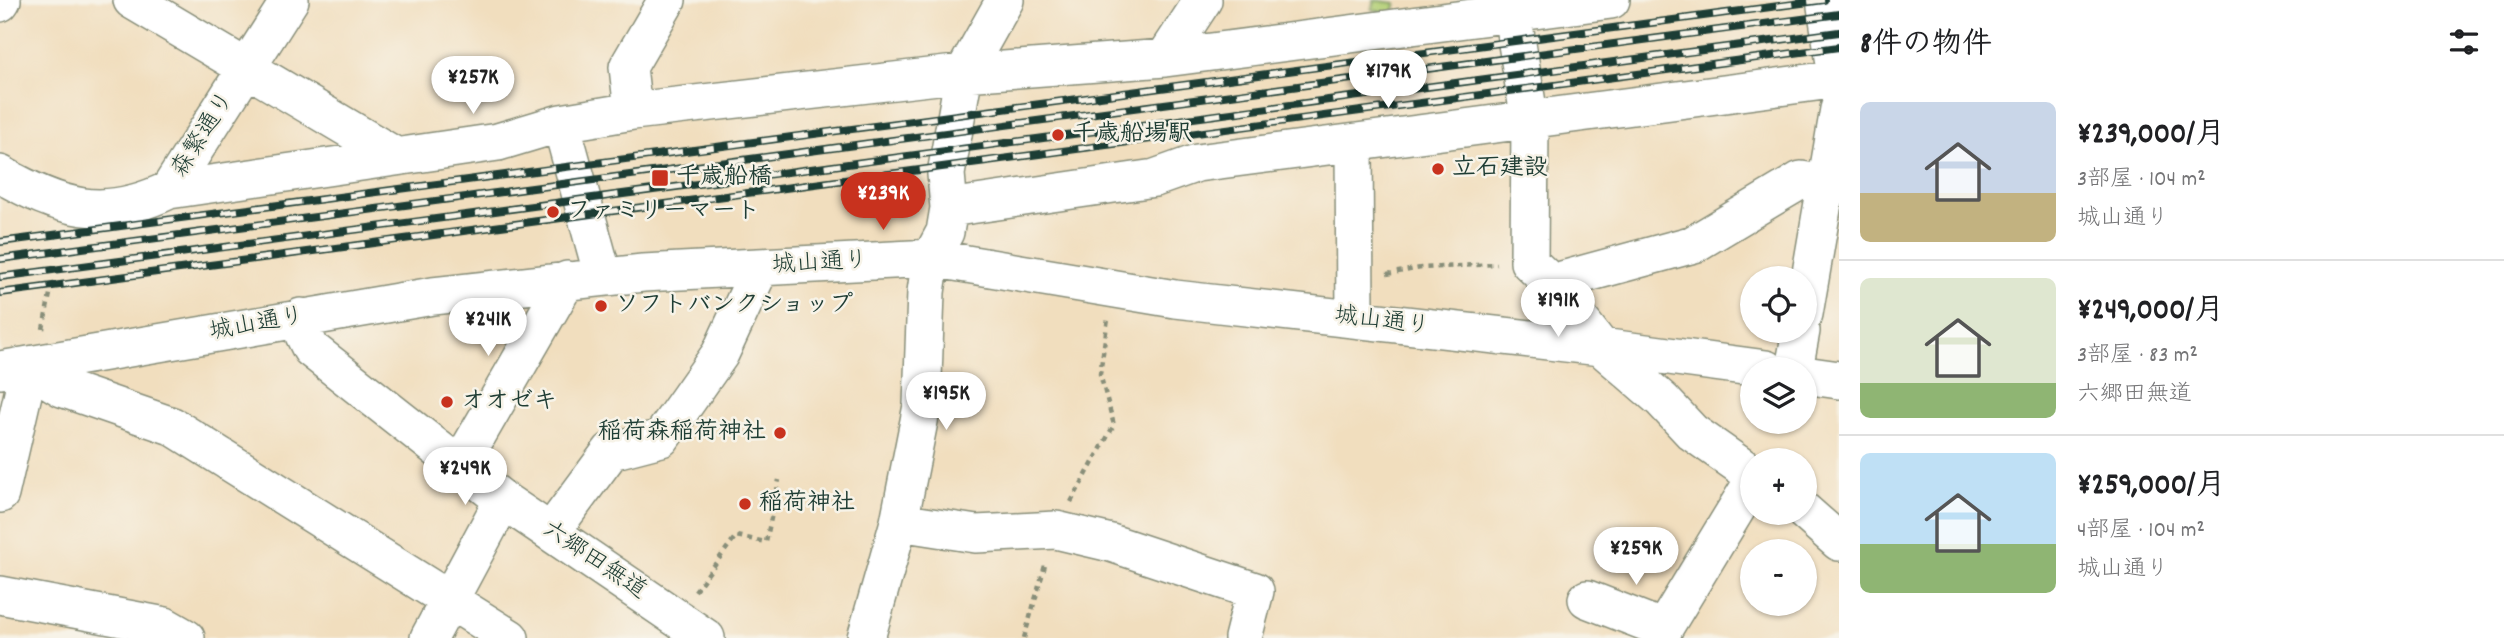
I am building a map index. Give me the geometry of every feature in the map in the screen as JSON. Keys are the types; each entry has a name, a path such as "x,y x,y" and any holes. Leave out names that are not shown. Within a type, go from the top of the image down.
{"street":[{"path":"132,0 395,156"},
{"name":"森繁通り","path":"0,174 55,202 78,209 145,202 169,190 290,0"},
{"path":"633,111 628,68 667,0"},
{"path":"866,638 899,522 922,406 931,258 945,232 949,208 946,174 964,73 1005,0"},
{"path":"1165,58 1203,0"},
{"path":"169,190 498,142 561,122 633,111 964,73 1165,58 1514,7 1611,0"},
{"path":"1815,266 1833,185 1839,89 1825,0"},
{"path":"1514,7 1530,121 1540,272 1601,347 1662,400 1692,432 1740,466"},
{"path":"949,208 1156,178 1197,163 1530,121 1839,89"},
{"path":"561,122 603,276"},
{"path":"1354,144 1355,318"},
{"path":"1540,272 1694,244 1801,180 1833,185"},
{"name":"城山通り","path":"13,368 433,296 603,276 931,258 1175,299 1355,318 1740,366"},
{"path":"551,532 611,451 661,439 720,354 760,268"},
{"path":"460,465 567,280"},
{"name":"六郷田無道","path":"300,317 304,335 312,349 503,500 706,638"},
{"path":"0,494 23,394 13,368"},
{"path":"13,368 62,388 173,426 510,638"},
{"path":"1817,377 1839,380"},
{"path":"429,638 503,500"},
{"path":"1587,599 1661,634 1740,503"},
{"path":"899,522 976,534 1056,530 1111,543 1255,591 1243,638"},
{"path":"1817,523 1839,542"},
{"path":"0,595 165,626 186,638"}],"path":[{"path":"1355,280 1421,268 1540,272"},
{"path":"1024,638 1056,530 1114,425 1100,374 1113,288"},
{"path":"676,617 736,536 766,542 779,480"}],"green space":[{"path":"1372,0 1396,3 1392,16 1372,9 1375,1"}],"railway":[{"path":"0,242 1824,0"},
{"path":"0,259 1839,14"},
{"path":"0,277 1839,32"},
{"path":"0,293 1839,47"}],"place":[{"name":"千歳船場駅","path":"1058,135"},
{"name":"立石建設","path":"1438,169"},
{"name":"千歳船橋","path":"660,178"},
{"name":"ファミリーマート","path":"553,212"},
{"name":"ソフトバンクショップ","path":"601,306"},
{"name":"オオゼキ","path":"447,402"},
{"name":"稲荷森稲荷神社","path":"780,433"},
{"name":"稲荷神社","path":"745,504"}]}
